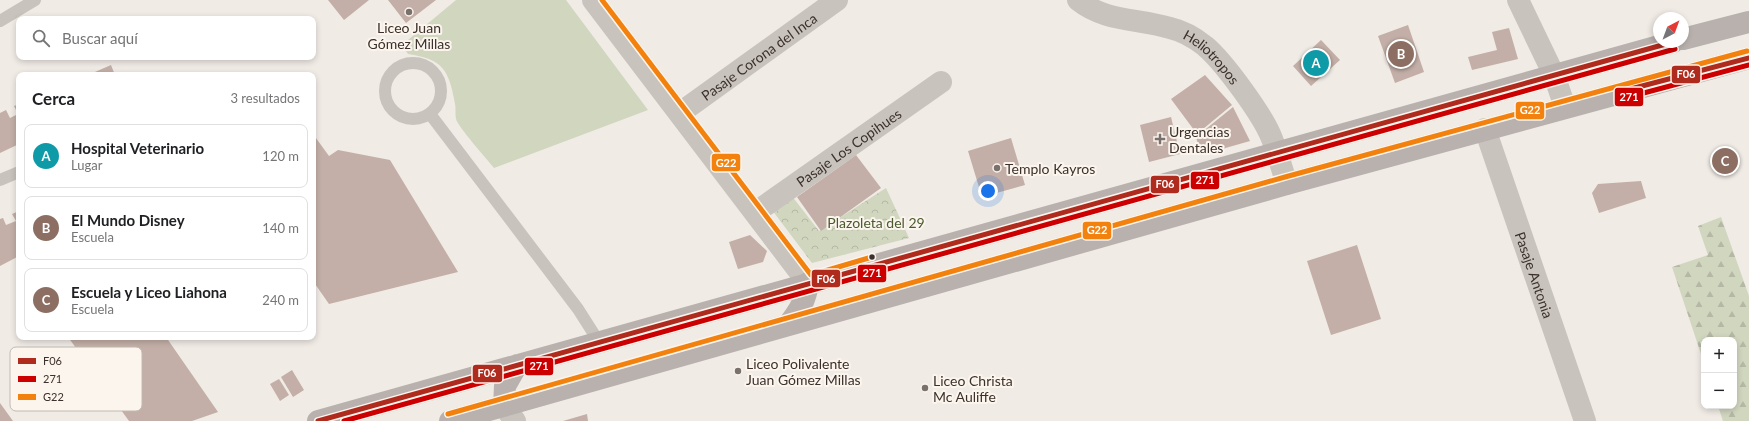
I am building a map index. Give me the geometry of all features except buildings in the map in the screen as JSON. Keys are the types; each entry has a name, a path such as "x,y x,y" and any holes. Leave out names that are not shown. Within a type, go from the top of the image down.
{"main road":[{"path":"1689,38 1749,22"},
{"path":"318,421 1653,48"},
{"path":"450,421 510,413 789,324 1286,184 1749,58"},
{"path":"789,324 802,306 806,297 808,283"},
{"path":"510,413 505,386 517,366"}],"street":[{"name":"Pasaje Corona del Inca","path":"680,113 837,0"},
{"name":"Heliotropos","path":"1078,0 1105,15 1170,28 1185,33 1206,47 1251,103 1270,135 1286,184"},
{"path":"1518,0 1554,75 1565,107"},
{"path":"597,1 808,283"},
{"name":"Pasaje Los Copihues","path":"756,212 941,82"},
{"name":"Pasaje Antonia","path":"1485,129 1585,421"}],"lane":[{"path":"0,21 35,0"},
{"path":"408,62 417,62 426,65 434,71 439,79 441,89 440,98 436,107 430,114 412,119 395,113 389,106 385,97 385,85 392,72 399,66 408,62"},
{"path":"430,114 578,309 599,342"},
{"path":"0,180 16,173"}],"green space":[{"path":"456,0 566,0 648,110 494,168 458,123 456,119 453,92 450,82 442,68 429,59 408,54 402,45"},
{"name":"Plazoleta del 29","path":"886,188 909,238 812,263 769,206 788,191 819,231"},
{"path":"1721,217 1749,296 1749,421 1723,421 1719,409 1737,409 1737,337 1701,337 1701,354 1672,267 1708,255 1698,226"}],"transit line":[{"name":"G22","path":"602,0 811,275 872,257"},
{"name":"F06","path":"318,421 1653,48"},
{"name":"271","path":"344,421 1675,49"},
{"name":"G22","path":"448,414 1285,177 1747,51"},
{"name":"F06","path":"1623,91 1749,58"},
{"name":"271","path":"1625,98 1749,65"}],"place":[{"name":"Liceo Juan Gómez Millas","path":"409,12"},
{"name":"El Mundo Disney","path":"1401,54"},
{"name":"Hospital Veterinario","path":"1316,63"},
{"name":"Urgencias Dentales","path":"1160,139"},
{"name":"Escuela y Liceo Liahona","path":"1725,161"},
{"name":"Templo Kayros","path":"997,168"},
{"name":"Liceo Polivalente Juan Gómez Millas","path":"738,371"},
{"name":"Liceo Christa Mc Auliffe","path":"925,388"}]}
